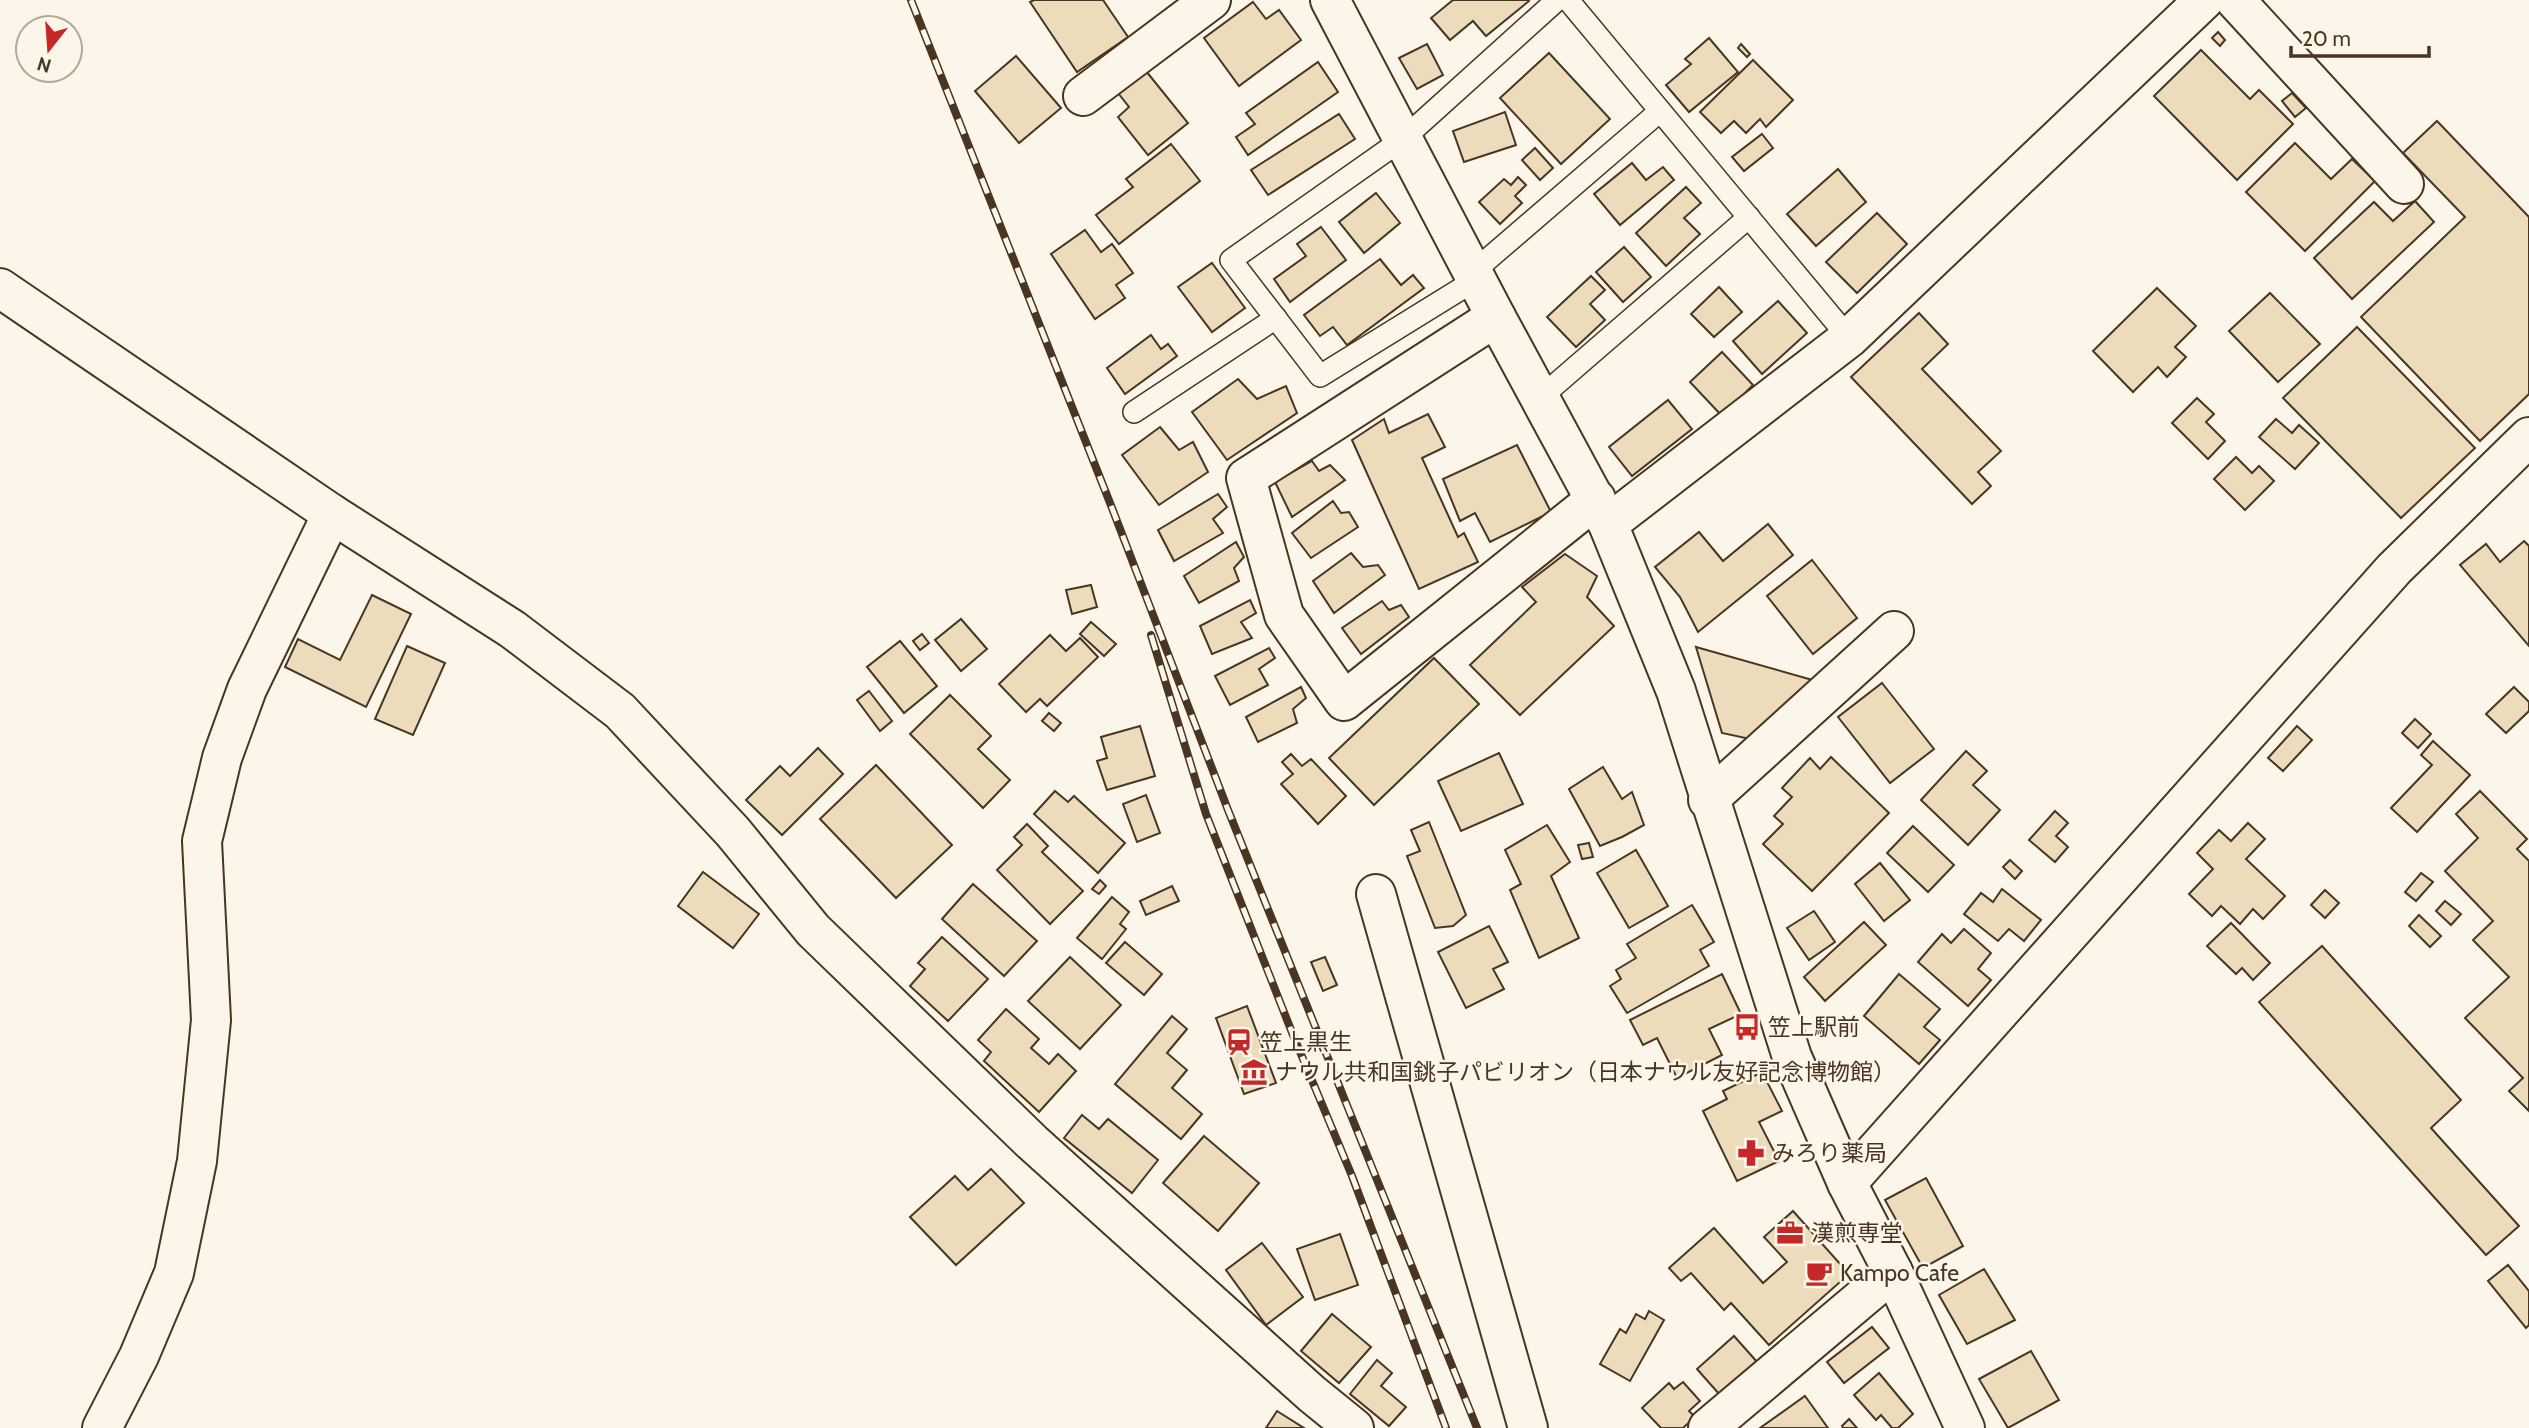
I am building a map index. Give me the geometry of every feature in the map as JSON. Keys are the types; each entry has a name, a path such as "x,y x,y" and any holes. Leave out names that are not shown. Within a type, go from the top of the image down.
{"street":[{"path":"1083,96 1211,0"},
{"path":"1330,0 1496,317 1602,512 1676,691 1708,800 1792,1057 1847,1183 1893,1272 1965,1428"},
{"path":"1496,317 1245,478 1284,615 1345,701 1602,512 1849,338 2204,0"},
{"path":"2235,0 2404,184"},
{"path":"0,288 332,514 512,629 620,710 733,831 813,930 1032,1142 1301,1385 1354,1428"},
{"path":"1847,1183 2394,569 2529,437"},
{"path":"102,1428 139,1356 174,1273 197,1161 211,1020 202,841 222,758 247,689 332,514"},
{"path":"1708,800 1894,631"},
{"path":"1376,894 1528,1428"},
{"path":"1709,1428 1893,1272"}],"lane":[{"path":"1557,0 1403,139 1231,260 1320,376 1475,275 1660,111"},
{"path":"1568,0 1849,338"},
{"path":"1541,397 1749,217"},
{"path":"1134,412 1276,318"}],"building":[{"path":"1103,0 1128,37 1077,72 1030,2"},
{"path":"1453,0 1529,1 1486,36 1473,21 1450,40 1431,18"},
{"path":"1253,2 1266,19 1279,10 1301,40 1239,86 1204,38"},
{"path":"2218,32 2225,40 2220,46 2212,38"},
{"path":"1709,38 1738,72 1689,112 1666,85 1691,64 1685,59"},
{"path":"1427,44 1443,75 1417,89 1399,58"},
{"path":"1741,44 1750,54 1747,57 1738,48"},
{"path":"2201,50 2250,99 2259,90 2293,124 2237,180 2154,96"},
{"path":"1549,53 1610,119 1561,164 1500,98"},
{"path":"1016,56 1061,108 1019,143 975,91"},
{"path":"1753,60 1793,100 1766,127 1760,119 1746,133 1734,121 1721,133 1700,112"},
{"path":"1318,62 1338,92 1248,155 1236,137 1255,124 1246,113"},
{"path":"1146,71 1188,123 1148,155 1118,117 1129,107 1118,93"},
{"path":"2292,93 2306,108 2295,117 2282,101"},
{"path":"1505,112 1516,145 1464,162 1453,131"},
{"path":"1339,114 1355,139 1268,195 1251,170"},
{"path":"2437,121 2529,217 2529,394 2480,441 2361,317 2465,217 2403,153"},
{"path":"1762,134 1773,148 1744,171 1732,157"},
{"path":"2295,143 2331,179 2352,159 2375,181 2305,251 2246,192"},
{"path":"1171,144 1200,181 1119,244 1096,215 1133,187 1126,179"},
{"path":"1535,148 1553,168 1540,180 1522,160"},
{"path":"1632,163 1646,180 1663,167 1674,180 1620,225 1594,194"},
{"path":"1838,169 1866,202 1816,246 1787,214"},
{"path":"1518,177 1526,185 1515,196 1522,203 1500,224 1479,202 1504,179 1511,185"},
{"path":"1686,187 1701,203 1684,218 1700,234 1666,266 1636,233"},
{"path":"1376,193 1400,223 1364,253 1339,222"},
{"path":"2415,201 2434,222 2352,299 2314,258 2374,202 2393,221"},
{"path":"1877,213 1907,244 1857,293 1826,262"},
{"path":"1321,227 1346,260 1290,302 1274,279 1306,256 1297,244"},
{"path":"1085,230 1101,252 1112,244 1133,273 1116,285 1125,298 1095,319 1051,254"},
{"path":"1624,247 1651,277 1623,302 1596,272"},
{"path":"1380,259 1401,285 1413,275 1424,288 1347,345 1333,327 1320,336 1304,315"},
{"path":"1212,263 1245,308 1212,332 1178,287"},
{"path":"1591,276 1605,290 1590,304 1605,320 1576,347 1547,317"},
{"path":"1719,287 1742,312 1714,337 1691,314"},
{"path":"2157,288 2196,326 2175,347 2186,357 2167,377 2158,367 2133,392 2093,351"},
{"path":"2270,293 2320,344 2278,382 2229,331"},
{"path":"1778,301 1807,333 1762,374 1733,341"},
{"path":"1919,313 1948,344 1922,369 2001,451 1978,472 1991,486 1972,504 1851,377"},
{"path":"2357,327 2475,448 2401,518 2283,398"},
{"path":"1151,335 1161,349 1168,344 1177,356 1125,394 1107,368"},
{"path":"1722,352 1753,385 1722,416 1690,382"},
{"path":"1238,379 1257,399 1286,386 1297,413 1227,460 1192,412"},
{"path":"2197,398 2214,414 2206,422 2225,441 2208,459 2172,423"},
{"path":"1668,400 1692,429 1632,476 1609,447"},
{"path":"1428,414 1445,447 1422,458 1458,537 1464,533 1478,562 1419,589 1352,440 1384,419 1389,433"},
{"path":"2276,419 2292,433 2299,425 2319,443 2295,469 2259,437"},
{"path":"1160,427 1179,450 1193,442 1208,472 1159,505 1122,455"},
{"path":"1517,445 1551,512 1490,542 1475,513 1460,521 1443,479"},
{"path":"2236,457 2252,473 2259,466 2274,481 2245,510 2214,479"},
{"path":"1312,461 1319,471 1330,465 1345,480 1292,517 1275,482"},
{"path":"1218,494 1227,507 1213,519 1223,533 1174,561 1158,530"},
{"path":"1333,501 1341,513 1349,512 1358,527 1311,558 1292,533"},
{"path":"1768,524 1793,555 1698,632 1680,597 1655,567 1699,532 1723,561"},
{"path":"2524,541 2529,546 2529,646 2460,565 2486,544 2500,562"},
{"path":"1236,542 1244,557 1234,568 1239,581 1199,603 1184,576"},
{"path":"1351,553 1363,567 1378,565 1385,575 1334,613 1313,581"},
{"path":"1565,554 1597,576 1587,597 1614,626 1520,715 1470,665 1536,602 1522,587"},
{"path":"1812,560 1857,618 1813,654 1767,596"},
{"path":"1091,585 1097,607 1072,614 1066,590"},
{"path":"372,595 411,614 366,707 285,667 298,639 340,660"},
{"path":"1250,600 1256,613 1241,622 1252,638 1212,654 1200,626"},
{"path":"1382,601 1389,610 1401,605 1409,617 1361,654 1342,628"},
{"path":"961,619 987,649 961,671 935,640"},
{"path":"1091,622 1116,644 1104,656 1080,634"},
{"path":"922,634 929,643 920,650 913,641"},
{"path":"1050,635 1066,651 1080,638 1098,657 1047,706 1040,699 1026,712 999,684"},
{"path":"900,641 937,686 904,713 867,667"},
{"path":"407,646 445,663 413,735 375,719"},
{"path":"1696,647 1816,681 1750,739 1722,733"},
{"path":"1269,648 1275,658 1259,669 1268,685 1230,705 1215,676"},
{"path":"1434,658 1479,704 1374,805 1329,758"},
{"path":"1882,683 1934,749 1890,783 1838,717"},
{"path":"1301,687 1306,698 1293,709 1297,723 1258,742 1246,717"},
{"path":"2514,687 2529,702 2529,711 2506,733 2486,714"},
{"path":"869,691 892,721 880,731 857,700"},
{"path":"950,695 991,736 978,749 1010,780 983,808 910,734"},
{"path":"1049,713 1061,723 1054,731 1042,721"},
{"path":"2415,719 2431,734 2418,748 2402,733"},
{"path":"1140,726 1155,776 1107,790 1097,761 1107,758 1101,737"},
{"path":"2297,726 2312,740 2283,771 2268,758"},
{"path":"2433,741 2470,775 2417,832 2391,808 2432,765 2421,755"},
{"path":"818,748 843,774 782,835 746,800 780,766 790,776"},
{"path":"1966,751 1987,771 1973,785 2000,810 1968,845 1921,800"},
{"path":"1499,753 1523,804 1461,831 1438,781"},
{"path":"1291,754 1302,766 1311,759 1346,796 1318,824 1281,784 1293,774 1282,762"},
{"path":"1831,757 1889,813 1812,891 1763,844 1783,824 1774,816 1792,797 1782,788 1810,758 1820,769"},
{"path":"876,765 952,845 896,898 820,819"},
{"path":"1603,767 1622,799 1632,792 1644,825 1600,846 1569,789"},
{"path":"1055,791 1068,802 1074,796 1125,843 1098,873 1034,814"},
{"path":"2480,791 2527,839 2517,849 2529,861 2529,1111 2509,1091 2523,1078 2465,1018 2509,977 2473,940 2493,921 2445,871 2478,838 2456,814"},
{"path":"1146,795 1160,833 1137,842 1123,804"},
{"path":"2055,811 2068,823 2056,836 2068,847 2055,862 2029,840"},
{"path":"1429,822 1466,915 1453,926 1435,928 1407,856 1420,851 1411,830"},
{"path":"2248,823 2265,839 2246,859 2285,896 2263,919 2253,909 2240,924 2221,906 2212,916 2189,894 2213,869 2197,853 2219,830 2231,841"},
{"path":"1027,824 1048,846 1042,852 1083,891 1050,924 997,870 1022,845 1014,837"},
{"path":"1547,825 1570,862 1551,876 1579,938 1539,958 1510,890 1521,884 1505,850"},
{"path":"1913,826 1954,865 1928,892 1887,853"},
{"path":"1589,843 1593,857 1582,859 1578,845"},
{"path":"1636,850 1668,906 1629,928 1597,873"},
{"path":"2010,860 2022,871 2015,879 2003,867"},
{"path":"1880,863 1910,900 1884,921 1855,884"},
{"path":"703,872 759,914 733,948 678,906"},
{"path":"2421,873 2433,882 2416,901 2405,892"},
{"path":"1100,880 1106,886 1099,894 1092,889"},
{"path":"973,884 1037,941 1004,976 942,919"},
{"path":"1172,886 1179,901 1146,915 1140,901"},
{"path":"2002,889 2041,920 2024,941 2009,929 1998,941 1964,914 1981,893 1993,902"},
{"path":"2325,890 2339,903 2325,918 2311,905"},
{"path":"1112,897 1129,912 1120,924 1126,929 1102,959 1077,938"},
{"path":"2445,901 2461,914 2451,925 2436,911"},
{"path":"1692,905 1714,942 1700,950 1709,966 1627,1013 1610,986 1621,979 1616,970 1636,958 1627,944"},
{"path":"1814,911 1835,942 1809,960 1787,928"},
{"path":"2419,915 2441,936 2430,947 2409,926"},
{"path":"1864,922 1886,945 1825,1001 1804,977"},
{"path":"2231,923 2270,963 2253,980 2242,968 2236,974 2207,946"},
{"path":"1489,926 1508,962 1493,969 1504,989 1466,1008 1438,952"},
{"path":"1964,929 1991,953 1978,969 1991,980 1968,1006 1918,962 1942,934 1951,943"},
{"path":"942,937 988,979 948,1021 910,986 925,969 918,963"},
{"path":"1125,942 1162,974 1144,995 1106,963"},
{"path":"2322,946 2461,1100 2431,1128 2519,1226 2486,1255 2259,1002"},
{"path":"1070,957 1121,1005 1080,1049 1028,1001"},
{"path":"1325,957 1337,985 1323,991 1311,962"},
{"path":"1722,974 1741,1014 1709,1029 1722,1055 1677,1078 1657,1038 1643,1045 1630,1020"},
{"path":"1899,974 1940,1009 1924,1027 1940,1040 1919,1064 1864,1016"},
{"path":"1247,1006 1276,1083 1244,1094 1216,1018"},
{"path":"1006,1009 1039,1039 1031,1048 1049,1064 1058,1054 1076,1071 1039,1112 984,1061 991,1052 978,1040"},
{"path":"1172,1016 1187,1029 1167,1053 1187,1070 1172,1088 1202,1114 1181,1139 1115,1084"},
{"path":"1762,1072 1782,1111 1759,1122 1779,1161 1737,1181 1703,1111 1727,1099 1723,1091"},
{"path":"1082,1115 1099,1129 1108,1119 1158,1160 1132,1193 1064,1138"},
{"path":"1204,1136 1259,1183 1218,1231 1163,1183"},
{"path":"991,1169 1024,1203 956,1265 910,1217 955,1176 968,1190"},
{"path":"1926,1178 1963,1246 1923,1268 1885,1200"},
{"path":"1793,1211 1849,1274 1769,1345 1731,1303 1724,1310 1691,1273 1681,1281 1669,1268 1714,1228 1763,1283 1787,1262 1764,1237"},
{"path":"1340,1234 1358,1285 1315,1300 1297,1249"},
{"path":"1262,1243 1303,1297 1266,1325 1226,1270"},
{"path":"2508,1265 2529,1291 2529,1325 2526,1328 2488,1281"},
{"path":"1984,1269 2015,1320 1967,1344 1939,1295"},
{"path":"1649,1311 1664,1320 1630,1381 1600,1364 1620,1329 1626,1333 1636,1314 1645,1319"},
{"path":"1332,1314 1371,1347 1339,1383 1301,1351"},
{"path":"1872,1327 1889,1348 1844,1383 1827,1362"},
{"path":"1734,1336 1758,1363 1720,1395 1697,1369"},
{"path":"2031,1351 2059,1400 2008,1428 1979,1379"},
{"path":"1377,1360 1392,1373 1381,1386 1406,1407 1389,1426 1350,1394"},
{"path":"1879,1373 1913,1414 1898,1428 1892,1428 1881,1415 1876,1420 1854,1395"},
{"path":"1683,1382 1700,1401 1689,1411 1695,1417 1683,1428 1661,1428 1642,1408 1669,1383 1674,1389"},
{"path":"1805,1396 1828,1428 1760,1428"},
{"path":"1277,1411 1304,1428 1266,1428"},
{"path":"1849,1419 1857,1428 1843,1428"}],"railway":[{"path":"911,0 1228,810 1477,1428"},
{"path":"1151,635 1206,814 1352,1176 1446,1428"}],"place":[{"name":"笠上駅前","path":"1747,1027"},
{"name":"笠上黒生","path":"1239,1042"},
{"name":"ナウル共和国銚子パビリオン（日本ナウル友好記念博物館）","path":"1254,1072"},
{"name":"みろり薬局","path":"1751,1153"},
{"name":"漢煎専堂","path":"1790,1233"},
{"name":"Kampo Cafe","path":"1819,1273"}]}
